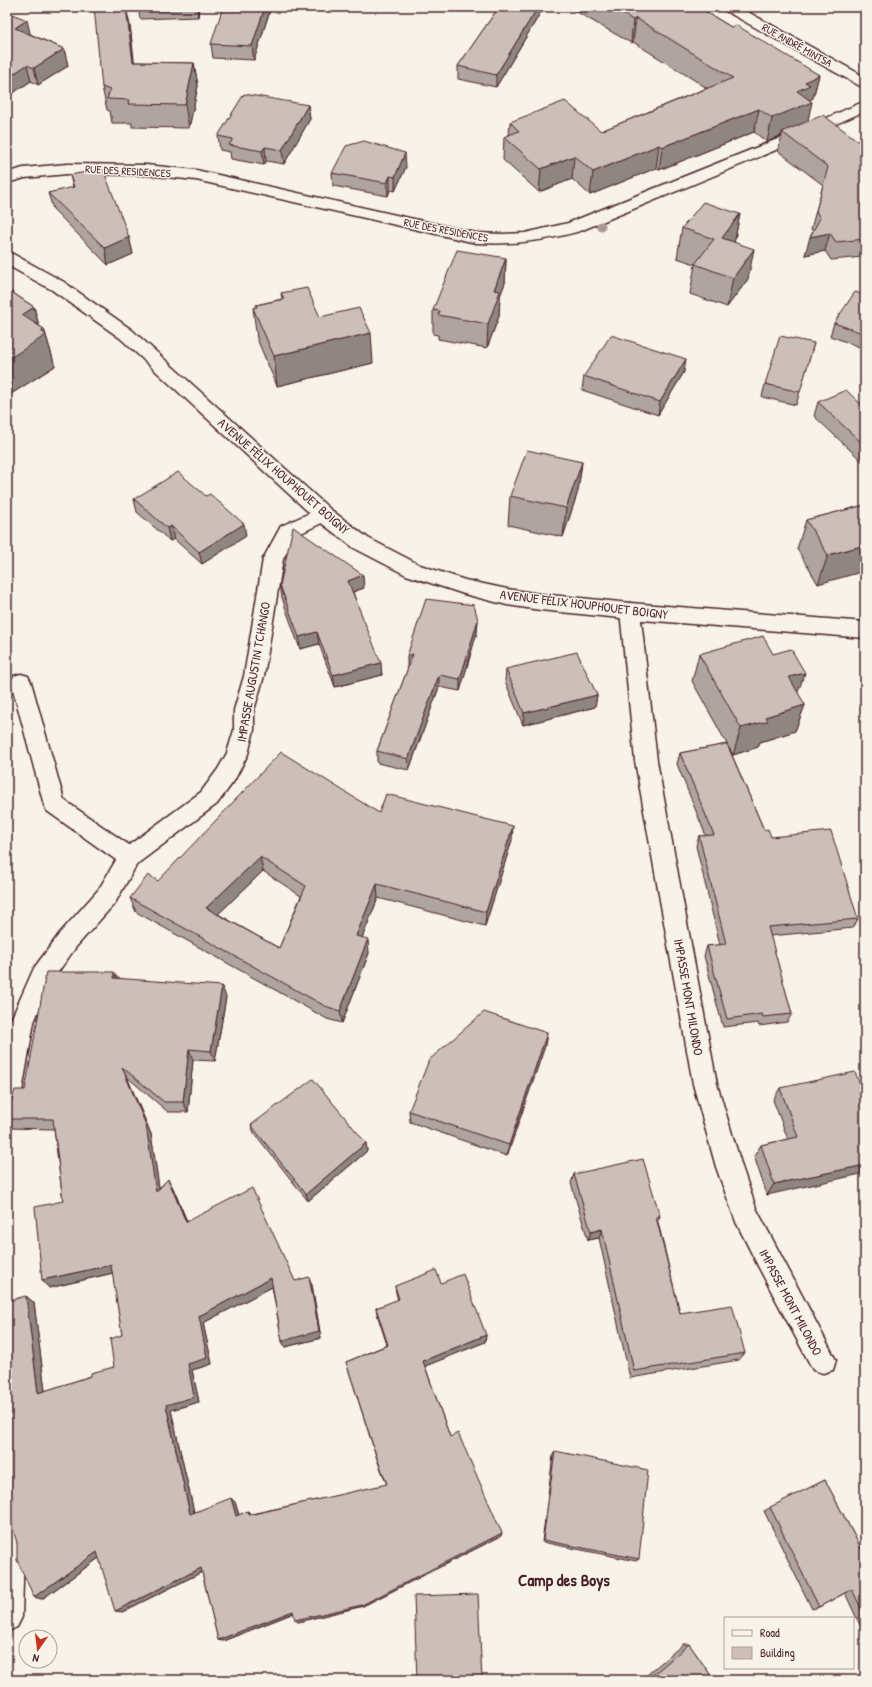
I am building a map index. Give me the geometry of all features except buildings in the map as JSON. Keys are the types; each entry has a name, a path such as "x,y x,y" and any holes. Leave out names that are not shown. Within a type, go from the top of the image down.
{"street":[{"name":"RUE ANDRÉ MINTSA","path":"729,7 865,83"},
{"name":"RUE DES RESIDENCES","path":"7,178 24,173 67,169 146,170 189,174 476,238 515,240 539,237 574,228 800,135 865,105"},
{"name":"AVENUE FÉLIX HOUPHOUET BOIGNY","path":"7,258 58,286 126,334 323,514 361,543 413,570 445,582 507,597 540,602 630,611 865,630"},
{"name":"IMPASSE AUGUSTIN TCHANGO","path":"7,1109 22,1022 42,974 68,940 107,896 129,857 209,798 226,775 237,754 244,730 244,710 254,676 273,560 288,531 323,514"},
{"name":"IMPASSE MONT MILONDO","path":"630,611 646,761 705,1084 729,1167 746,1213 767,1257 823,1360"},
{"path":"21,682 55,805 129,857"},
{"path":"7,1533 10,1546 7,1618"}],"district":[{"name":"Camp des Boys","path":"564,1580"}]}
